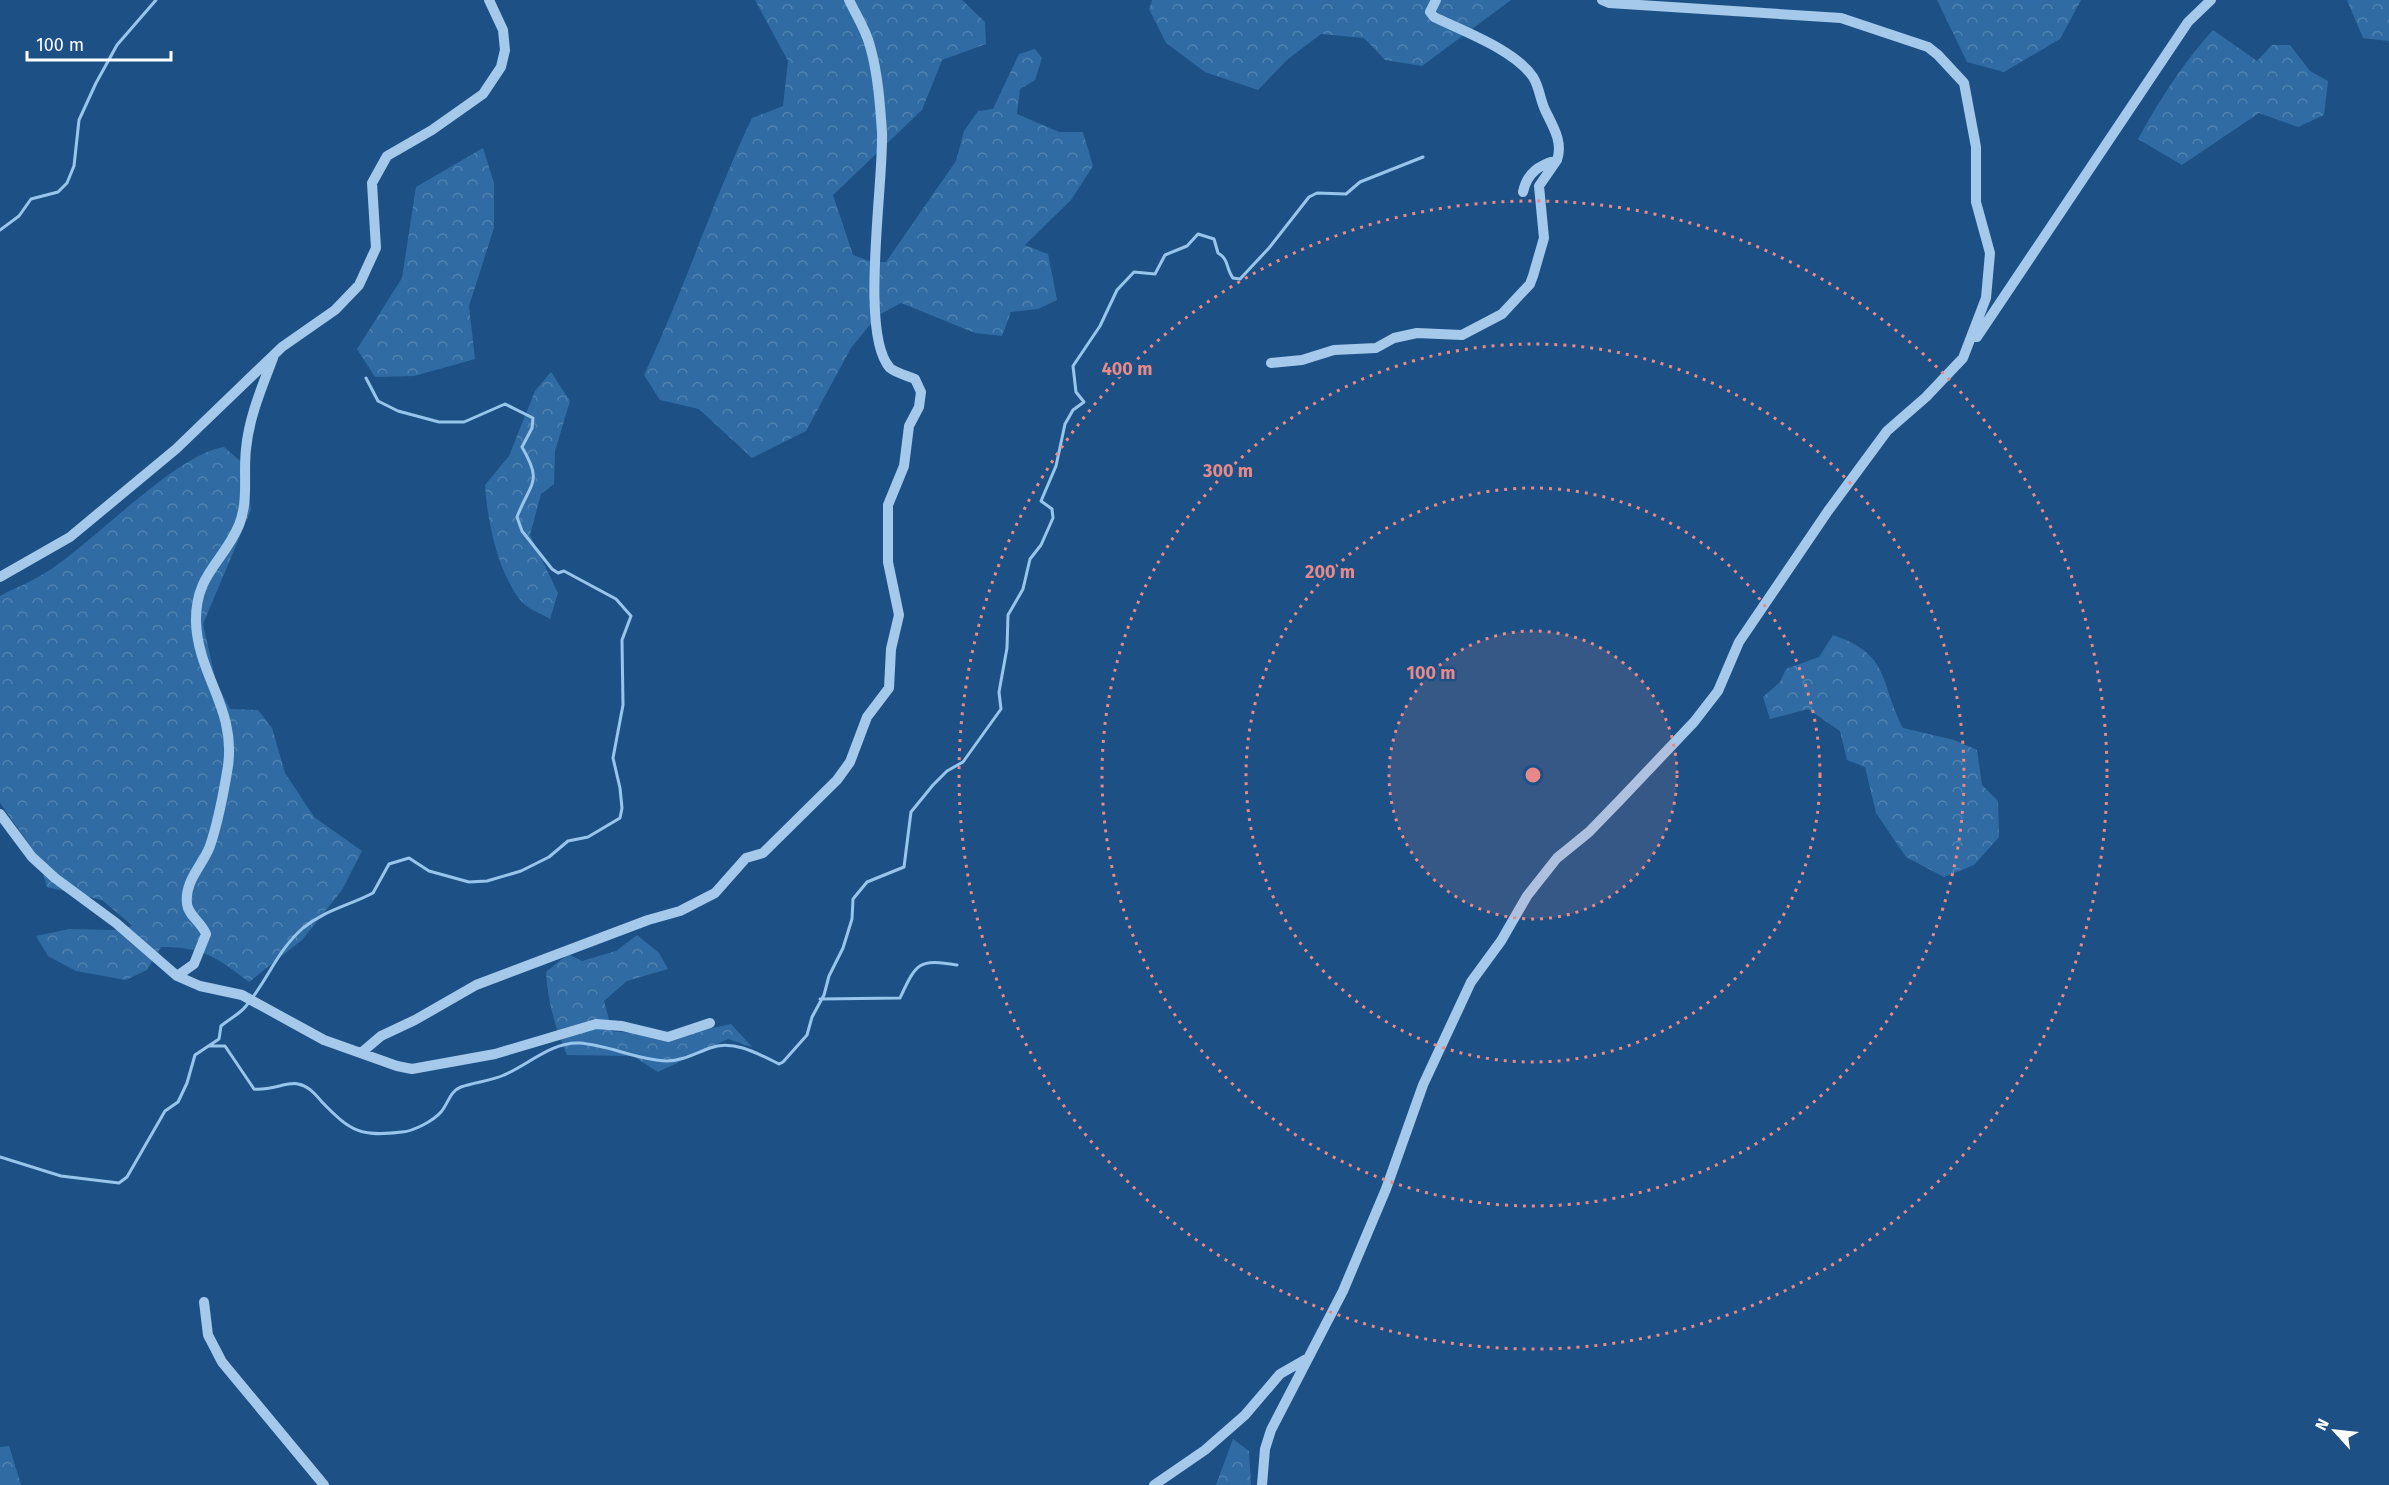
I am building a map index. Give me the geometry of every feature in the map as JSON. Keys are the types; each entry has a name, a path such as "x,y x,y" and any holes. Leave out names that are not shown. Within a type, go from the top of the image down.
{"street":[{"path":"0,577 70,537 176,449 274,354 335,310 358,285 376,248 372,183 387,156 432,130 483,94 501,67 505,50 503,30 489,0"},
{"path":"361,1053 381,1036 415,1020 476,985 648,920 680,911 715,893 746,858 763,853 837,780 850,762 867,717 889,688 891,648 899,615 888,562 888,505 904,465 909,426 919,407 921,392 915,379 891,368 884,357 875,322 881,123 877,76 870,44 849,0"},
{"path":"1271,363 1302,360 1334,350 1376,348 1394,338 1417,333 1462,335 1502,314 1530,284 1544,238 1539,186 1557,160 1560,151 1556,130 1544,108 1535,80 1526,68 1489,44 1434,17 1431,12 1436,0"},
{"path":"1602,0 1609,3 1711,12 1841,18 1928,47 1938,55 1964,83 1976,147 1976,202 1990,253 1986,298 1963,358"},
{"path":"1262,1485 1265,1449 1271,1430 1343,1291 1386,1189 1423,1085 1471,982 1501,941 1527,896 1557,858 1589,832 1694,722 1718,691 1739,642 1828,511 1887,431 1920,403 1963,358 2188,22 2211,0"},
{"path":"1523,192 1525,181 1539,167 1557,160"},
{"path":"177,976 194,964 206,934 187,904 188,890 194,872 210,847 228,767 227,720 205,670 197,639 197,602 202,582 229,544 246,506 246,449 252,415 274,354"},
{"path":"0,814 39,864 116,922 177,976 200,986 242,995 324,1040 389,1064 412,1069 495,1054 596,1024 622,1026 668,1037 710,1023"},
{"path":"204,1302 208,1335 222,1362 324,1485"},
{"path":"1154,1485 1213,1443 1245,1415 1280,1374 1308,1358"}],"green space":[{"path":"755,0 962,0 985,22 986,44 942,60 922,110 833,195 853,255 872,262 886,262 956,161 964,131 978,111 993,109 1019,54 1035,49 1042,58 1035,80 1020,89 1017,114 1059,132 1083,132 1093,166 1071,200 1025,245 1048,254 1057,300 1038,309 1011,312 1002,336 975,333 901,303 877,316 851,348 806,431 752,458 699,409 660,400 644,375 752,118 783,106 788,61"},
{"path":"1152,0 1511,0 1422,66 1385,60 1364,38 1321,34 1288,59 1258,90 1205,72 1166,43 1149,9"},
{"path":"1937,0 2081,0 2060,39 2004,72 1967,62"},
{"path":"2347,0 2389,0 2389,41 2363,38"},
{"path":"2213,30 2257,61 2272,45 2290,45 2310,71 2328,81 2324,115 2298,127 2259,113 2182,165 2138,139 2172,82"},
{"path":"483,148 494,183 494,228 469,306 475,359 414,376 375,377 357,349 402,278 416,187"},
{"path":"551,372 570,401 555,451 554,484 541,494 530,535 558,593 550,619 525,605 506,577 491,530 485,485 509,456 535,391"},
{"path":"224,447 245,465 251,510 203,624 216,682 230,709 258,710 272,728 285,773 314,817 362,851 342,890 302,940 249,982 209,955 176,947 161,947 147,970 126,980 76,971 48,956 36,936 69,929 114,930 133,926 102,900 47,887 38,857 0,803 0,596 40,576 64,560 183,465 205,453"},
{"path":"1833,635 1865,651 1874,661 1881,671 1903,728 1954,740 1977,750 1982,785 1998,801 1999,837 1974,865 1944,877 1906,857 1876,813 1865,767 1847,760 1840,731 1808,709 1770,719 1763,697 1780,682 1786,669 1819,657"},
{"path":"637,935 659,953 668,969 627,981 604,1001 612,1031 672,1033 731,1024 752,1047 728,1039 658,1072 633,1056 567,1055 553,1015 546,972 568,954 582,961 616,951"},
{"path":"1233,1439 1249,1451 1251,1485 1216,1485"},
{"path":"9,1446 21,1485 0,1485 0,1447"}],"waterway":[{"path":"0,230 19,216 31,199 58,192 67,183 74,166 79,120 96,83 117,45 156,0"},
{"path":"210,1046 225,1046 254,1089 294,1083 302,1085 312,1091 349,1126 366,1133 376,1134 418,1128 438,1115 457,1089 499,1077 549,1050 569,1044 590,1044 645,1058 667,1061 728,1045 746,1049 779,1064 783,1062 807,1035 812,1017 824,995 829,976 843,948 852,919 853,899 867,882 904,867 911,812 947,771 963,762 1001,709 999,692 1007,648 1008,615 1023,589 1030,559 1041,545 1053,518 1052,509 1041,501 1056,466 1065,424 1073,410 1084,402 1076,392 1073,366 1100,326 1117,290 1134,272 1155,274 1165,255 1187,246 1198,234 1214,239 1218,253 1226,261 1231,275 1233,278 1240,279 1269,248 1309,197 1317,193 1346,194 1360,182 1423,157"},
{"path":"0,1157 61,1176 119,1183 127,1177 165,1111 178,1102 187,1083 195,1055 219,1039 221,1026 246,1006 294,937 311,922 328,912 373,893 389,864 409,858 429,871 469,882 487,881 521,871 549,857 568,841 588,837 620,818 622,808 620,788 613,758 623,705 622,640 631,616 616,599 564,571 558,573 552,569 522,531 517,517 533,482 532,468 522,447 532,428 533,418 505,404 464,422 439,422 398,411 378,401 366,378"},
{"path":"820,999 900,998 910,978 920,966 934,962 957,965"}]}
